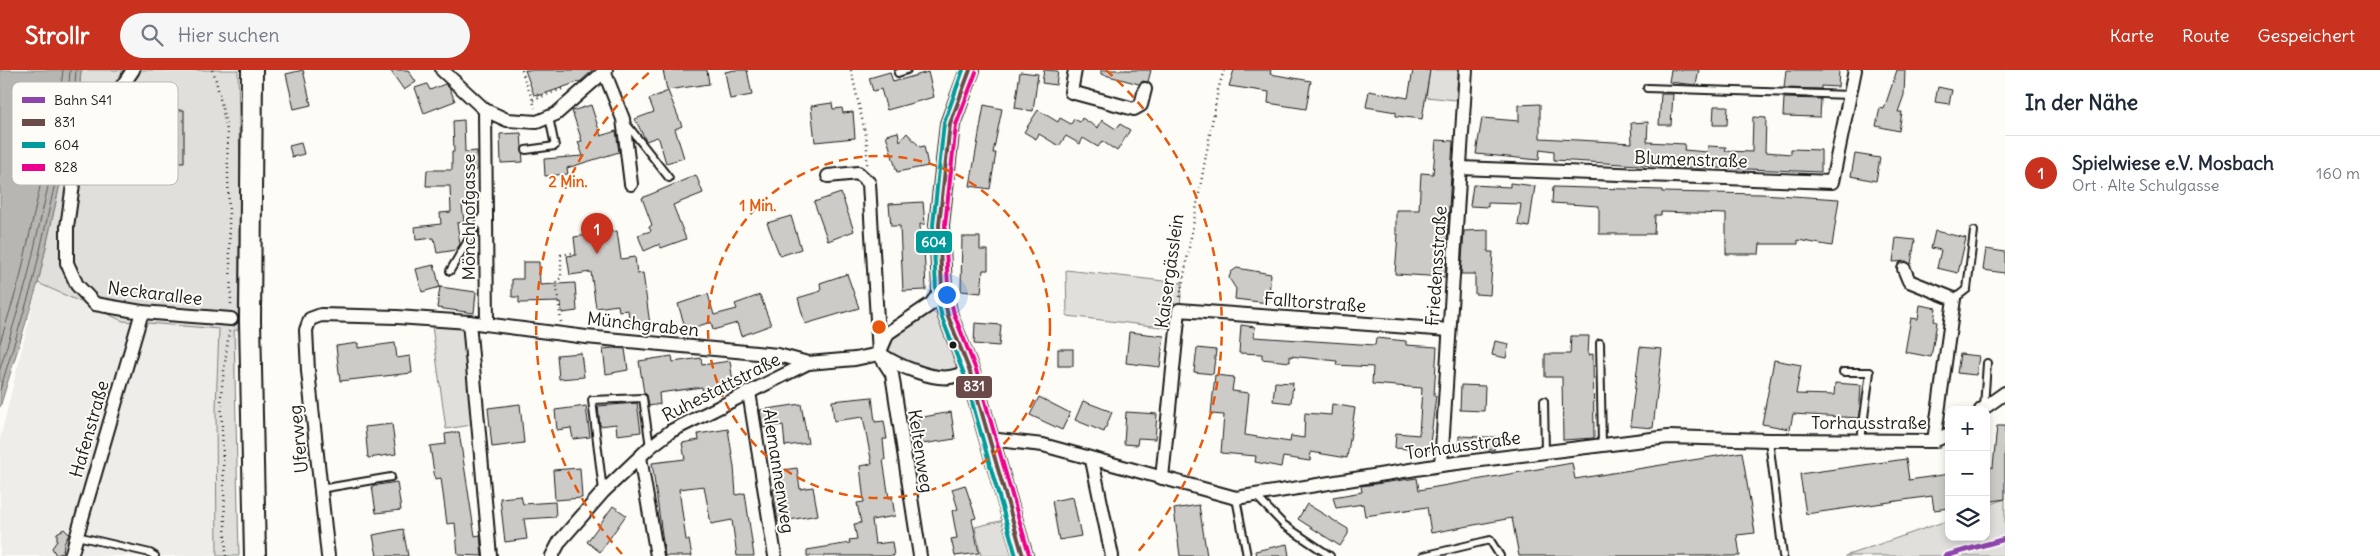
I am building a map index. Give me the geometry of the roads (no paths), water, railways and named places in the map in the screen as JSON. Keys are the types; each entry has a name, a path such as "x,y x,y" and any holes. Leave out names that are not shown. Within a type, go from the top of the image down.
{"main road":[{"path":"252,70 250,321 255,556"}],"street":[{"name":"Neckarallee","path":"126,82 134,70"},
{"path":"442,70 485,110 507,120 543,119 556,114 605,71 623,119 631,184"},
{"path":"970,70 950,124 939,225 942,289 948,316 970,372 1023,556"},
{"path":"1075,70 1071,92 1121,106 1134,109 1141,105 1145,89"},
{"name":"Friedensstraße","path":"1442,465 1466,70"},
{"name":"Blumenstraße","path":"1460,168 1832,182 1855,70"},
{"name":"Mönchhofgasse","path":"485,110 487,324"},
{"path":"828,176 853,172 862,175 869,183 880,354"},
{"name":"Neckarallee","path":"73,185 66,226 67,264 77,285 94,304 142,312 231,319"},
{"path":"1904,269 1909,281 1954,299 1934,441"},
{"path":"880,354 888,333 932,304 942,289"},
{"name":"Falltorstraße","path":"1178,310 1449,330"},
{"name":"Kaisergässlein","path":"1162,478 1178,310"},
{"name":"Hafenstraße","path":"71,556 142,312"},
{"name":"Münchgraben","path":"310,319 321,315 397,316 469,322 562,334 778,355 808,363 855,359 880,354"},
{"name":"Uferweg","path":"310,319 306,330 308,371 328,556"},
{"path":"469,322 490,556"},
{"path":"880,354 903,366 934,376 950,378 970,372"},
{"name":"Keltenweg","path":"880,354 892,374 920,556"},
{"name":"Ruhestattstraße","path":"552,556 560,541 603,492 650,447 679,426 808,363"},
{"name":"Alemannenweg","path":"749,392 775,556"},
{"path":"1985,406 2005,393"},
{"name":"Torhausstraße","path":"989,439 1042,445 1236,498 1442,465 1668,436 1769,440 1934,441 1945,436"},
{"path":"640,457 657,556"},
{"path":"1092,460 1112,556"}],"lane":[{"path":"898,73 907,70"},
{"path":"1647,88 1850,95"},
{"path":"526,150 555,146 543,119"},
{"path":"623,119 669,178"},
{"path":"450,271 486,210"},
{"path":"1954,299 1967,289 1974,231"},
{"path":"1600,343 1602,445"},
{"path":"1982,406 1987,363"},
{"path":"1843,372 1870,372 1861,440"},
{"path":"603,492 592,400 642,398 650,447"},
{"path":"1544,401 1545,452"},
{"path":"1769,440 1783,556"},
{"path":"320,489 391,477"},
{"path":"1255,495 1284,525 1330,556"},
{"path":"1236,498 1247,556"},
{"path":"77,536 150,553 155,556"},
{"path":"1423,556 1490,540 1500,556"}],"water":[{"path":"0,70 81,70 80,82 12,82 12,185 60,185 38,283 0,407"}],"rail line":[{"name":"S41","path":"1945,556 2005,539"}],"place":[{"name":"Spielwiese e.V. Mosbach","path":"597,254"}]}
